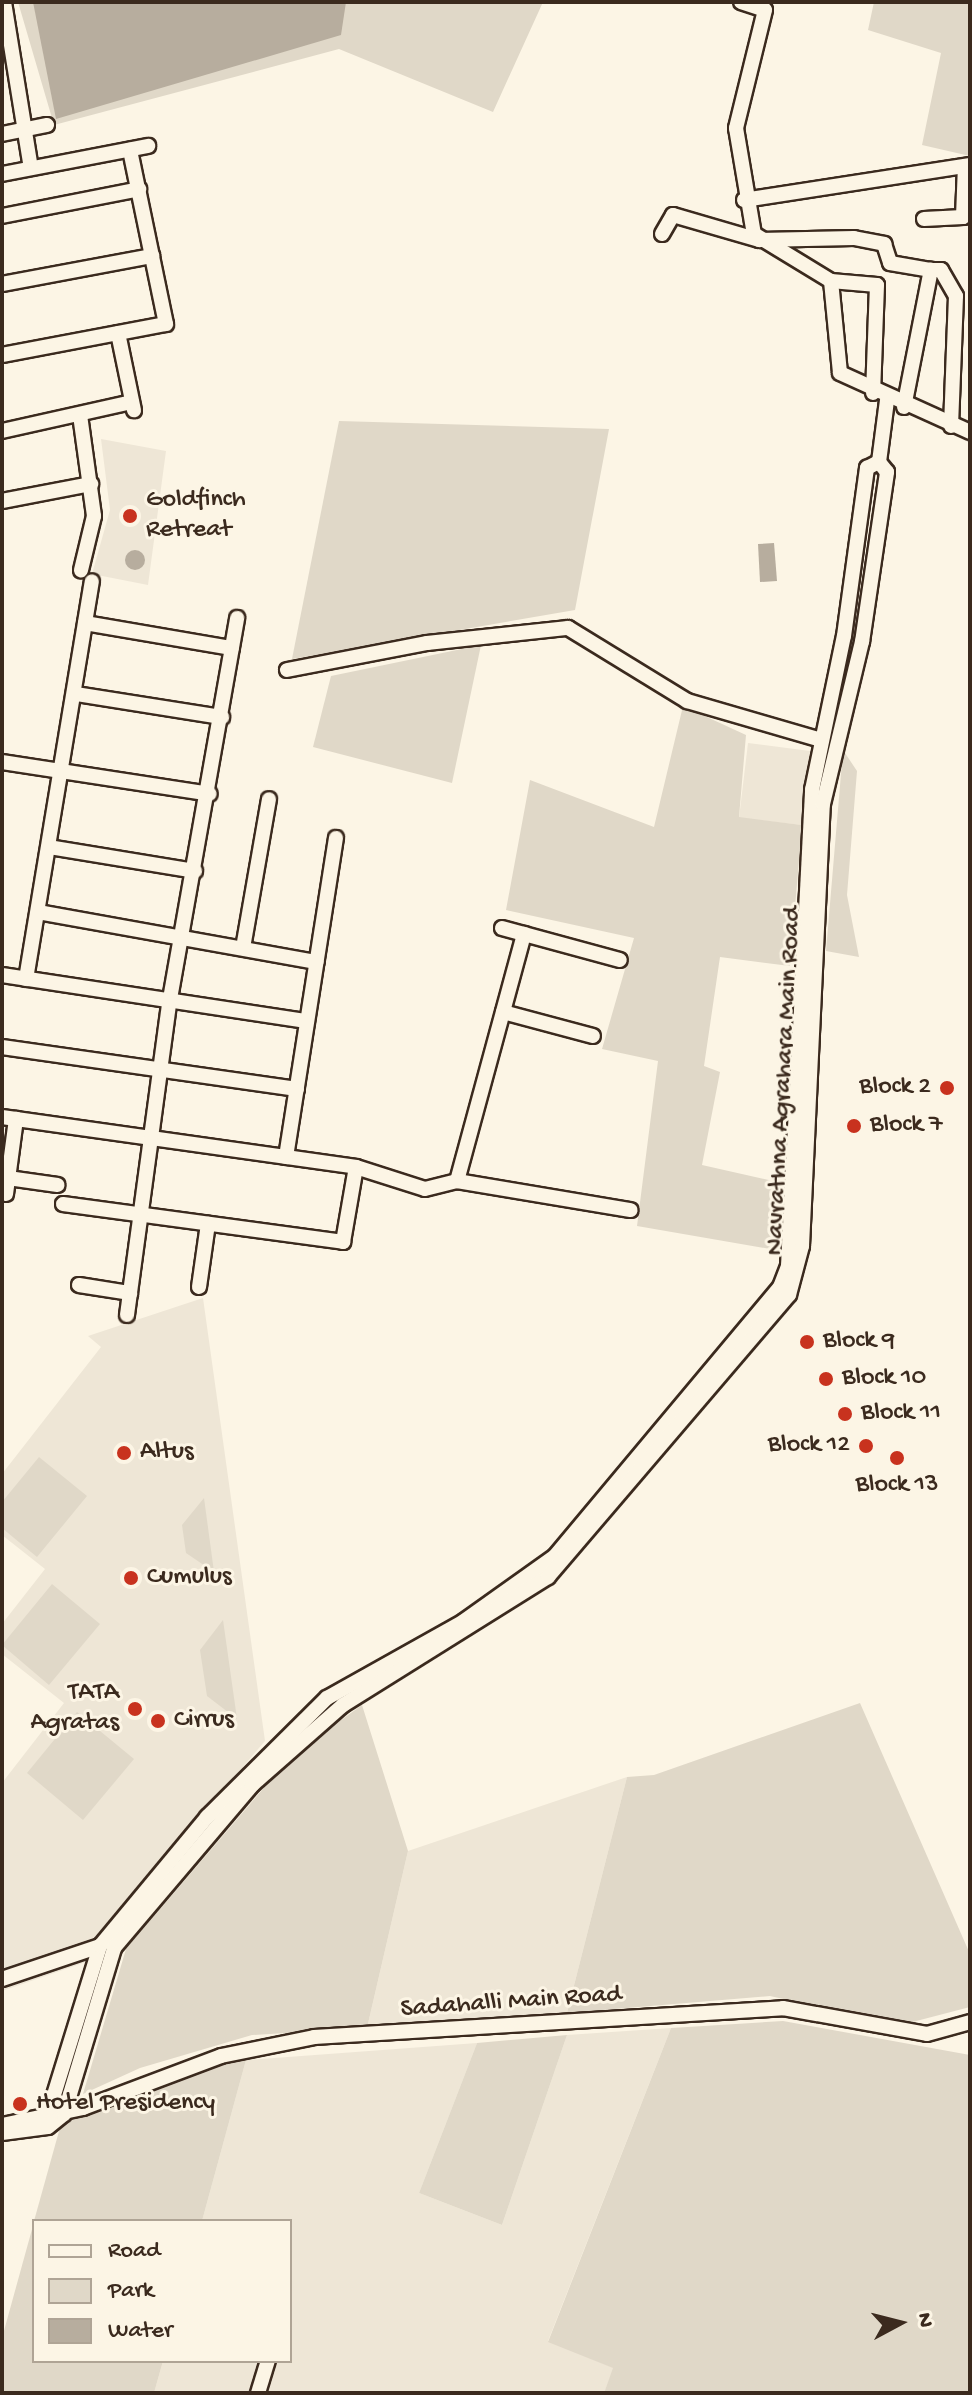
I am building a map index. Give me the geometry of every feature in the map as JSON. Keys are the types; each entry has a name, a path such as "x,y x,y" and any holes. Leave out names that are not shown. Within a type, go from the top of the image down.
{"street":[{"path":"4,2 8,57 31,168"},
{"path":"741,2 765,10 736,128 744,200 759,240"},
{"path":"2,134 47,125"},
{"path":"2,174 148,146"},
{"path":"2,355 166,324 130,150"},
{"path":"744,200 968,165 963,217 924,219"},
{"path":"2,216 139,189"},
{"path":"662,234 673,215 759,240 831,281 862,280 879,290 873,393"},
{"path":"759,240 854,238 884,244 890,263 947,274 954,291 951,426"},
{"path":"2,284 152,256"},
{"path":"904,407 931,270"},
{"path":"831,281 840,373 887,400 970,432"},
{"path":"954,291 970,292"},
{"path":"2,431 133,407 118,333"},
{"path":"879,462 887,400"},
{"path":"80,415 94,516 81,570"},
{"name":"Navrathna Agrahara Main Road","path":"57,2112 100,1946 138,1907 259,1760 327,1698 517,1587 555,1556 633,1476 797,1280 823,804 862,642 887,472 879,462 867,468 844,636 812,790 788,1266 780,1287 633,1476"},
{"path":"2,501 91,484"},
{"path":"26,979 76,694 92,581"},
{"path":"127,1315 170,999 210,794 237,618"},
{"path":"85,623 232,648"},
{"path":"287,670 427,643 568,628 687,701 821,740"},
{"path":"844,636 862,642"},
{"path":"76,694 222,717"},
{"path":"2,762 210,794"},
{"path":"243,948 269,799"},
{"path":"286,1157 336,838"},
{"path":"49,847 195,871"},
{"path":"38,912 317,962"},
{"path":"502,928 620,960"},
{"path":"457,1181 524,934"},
{"path":"2,975 307,1021"},
{"path":"503,1012 593,1036"},
{"path":"2,1047 297,1089"},
{"path":"58,1185 7,1186 9,1118 356,1167 425,1189 457,1181 631,1210"},
{"path":"63,1204 343,1242 356,1167"},
{"path":"199,1287 208,1224"},
{"path":"79,1285 130,1293"},
{"name":"Navrathna Agrahara Main Road","path":"57,2112 114,1948 138,1907"},
{"path":"2,1979 100,1946"},
{"name":"Sadahalli Main Road","path":"2,2125 57,2112 185,2066 314,2037 783,2008 927,2034 970,2022"},
{"name":"Sadahalli Main Road","path":"2,2133 48,2127 57,2112"},
{"path":"258,2393 267,2363"}],"shaded area":[{"path":"101,439 166,451 148,585 92,574 110,510"},
{"path":"748,743 810,751 802,825 739,818"},
{"path":"203,1298 265,1741 105,1928 86,1962 2,1991 2,1783 64,1703 2,1654 2,1624 45,1569 2,1535 2,1474 101,1347 88,1336"},
{"path":"627,1777 567,2013 367,2028 408,1851"},
{"path":"671,2028 548,2341 614,2368 604,2393 154,2393 162,2363 292,2363 292,2219 203,2219 246,2060 477,2043 419,2193 502,2225 567,2035"}],"green space":[{"path":"18,2 543,2 493,112 339,49 54,125"},
{"path":"874,2 970,2 970,156 922,145 941,53 868,30"},
{"path":"339,421 609,429 575,610 292,659"},
{"path":"481,645 452,783 313,747 331,676"},
{"path":"683,706 746,735 739,817 802,825 790,966 720,957 704,1066 720,1072 702,1165 782,1183 782,1251 637,1226 658,1061 602,1049 634,938 506,910 530,780 654,827"},
{"path":"843,750 857,771 847,895 859,957 826,951"},
{"path":"39,1457 87,1496 37,1557 2,1528 2,1502"},
{"path":"204,1498 214,1572 186,1553 182,1525"},
{"path":"52,1584 100,1624 49,1685 2,1645"},
{"path":"223,1620 237,1719 207,1696 200,1650"},
{"path":"860,1703 970,1954 970,2007 901,2025 770,1996 567,2013 627,1777 654,1775"},
{"path":"362,1705 408,1851 367,2028 252,2035 140,2068 83,2094 126,1949 291,1756"},
{"path":"77,1712 134,1759 83,1820 27,1773"},
{"path":"783,2021 970,2055 970,2393 604,2393 613,2368 548,2342 671,2028"},
{"path":"567,2035 502,2225 419,2193 477,2043"},
{"path":"246,2060 203,2219 35,2219 61,2124 187,2073"},
{"path":"32,2229 32,2363 162,2363 154,2393 2,2393 2,2338"}],"water":[{"path":"33,2 346,2 341,35 56,119"},
{"path":"774,543 777,581 760,582 758,544"},
{"path":"135,550 142,553 145,560 142,567 135,570 128,567 125,560 128,553"}],"place":[{"name":"Goldfinch Retreat","path":"130,516"},
{"name":"Block 2","path":"947,1088"},
{"name":"Block 7","path":"854,1126"},
{"name":"Block 9","path":"807,1342"},
{"name":"Block 10","path":"826,1379"},
{"name":"Block 11","path":"845,1414"},
{"name":"Block 12","path":"866,1446"},
{"name":"Altus","path":"124,1453"},
{"name":"Block 13","path":"897,1458"},
{"name":"Cumulus","path":"131,1578"},
{"name":"TATA Agratas","path":"135,1709"},
{"name":"Cirrus","path":"158,1721"},
{"name":"Hotel Presidency","path":"20,2104"}]}
